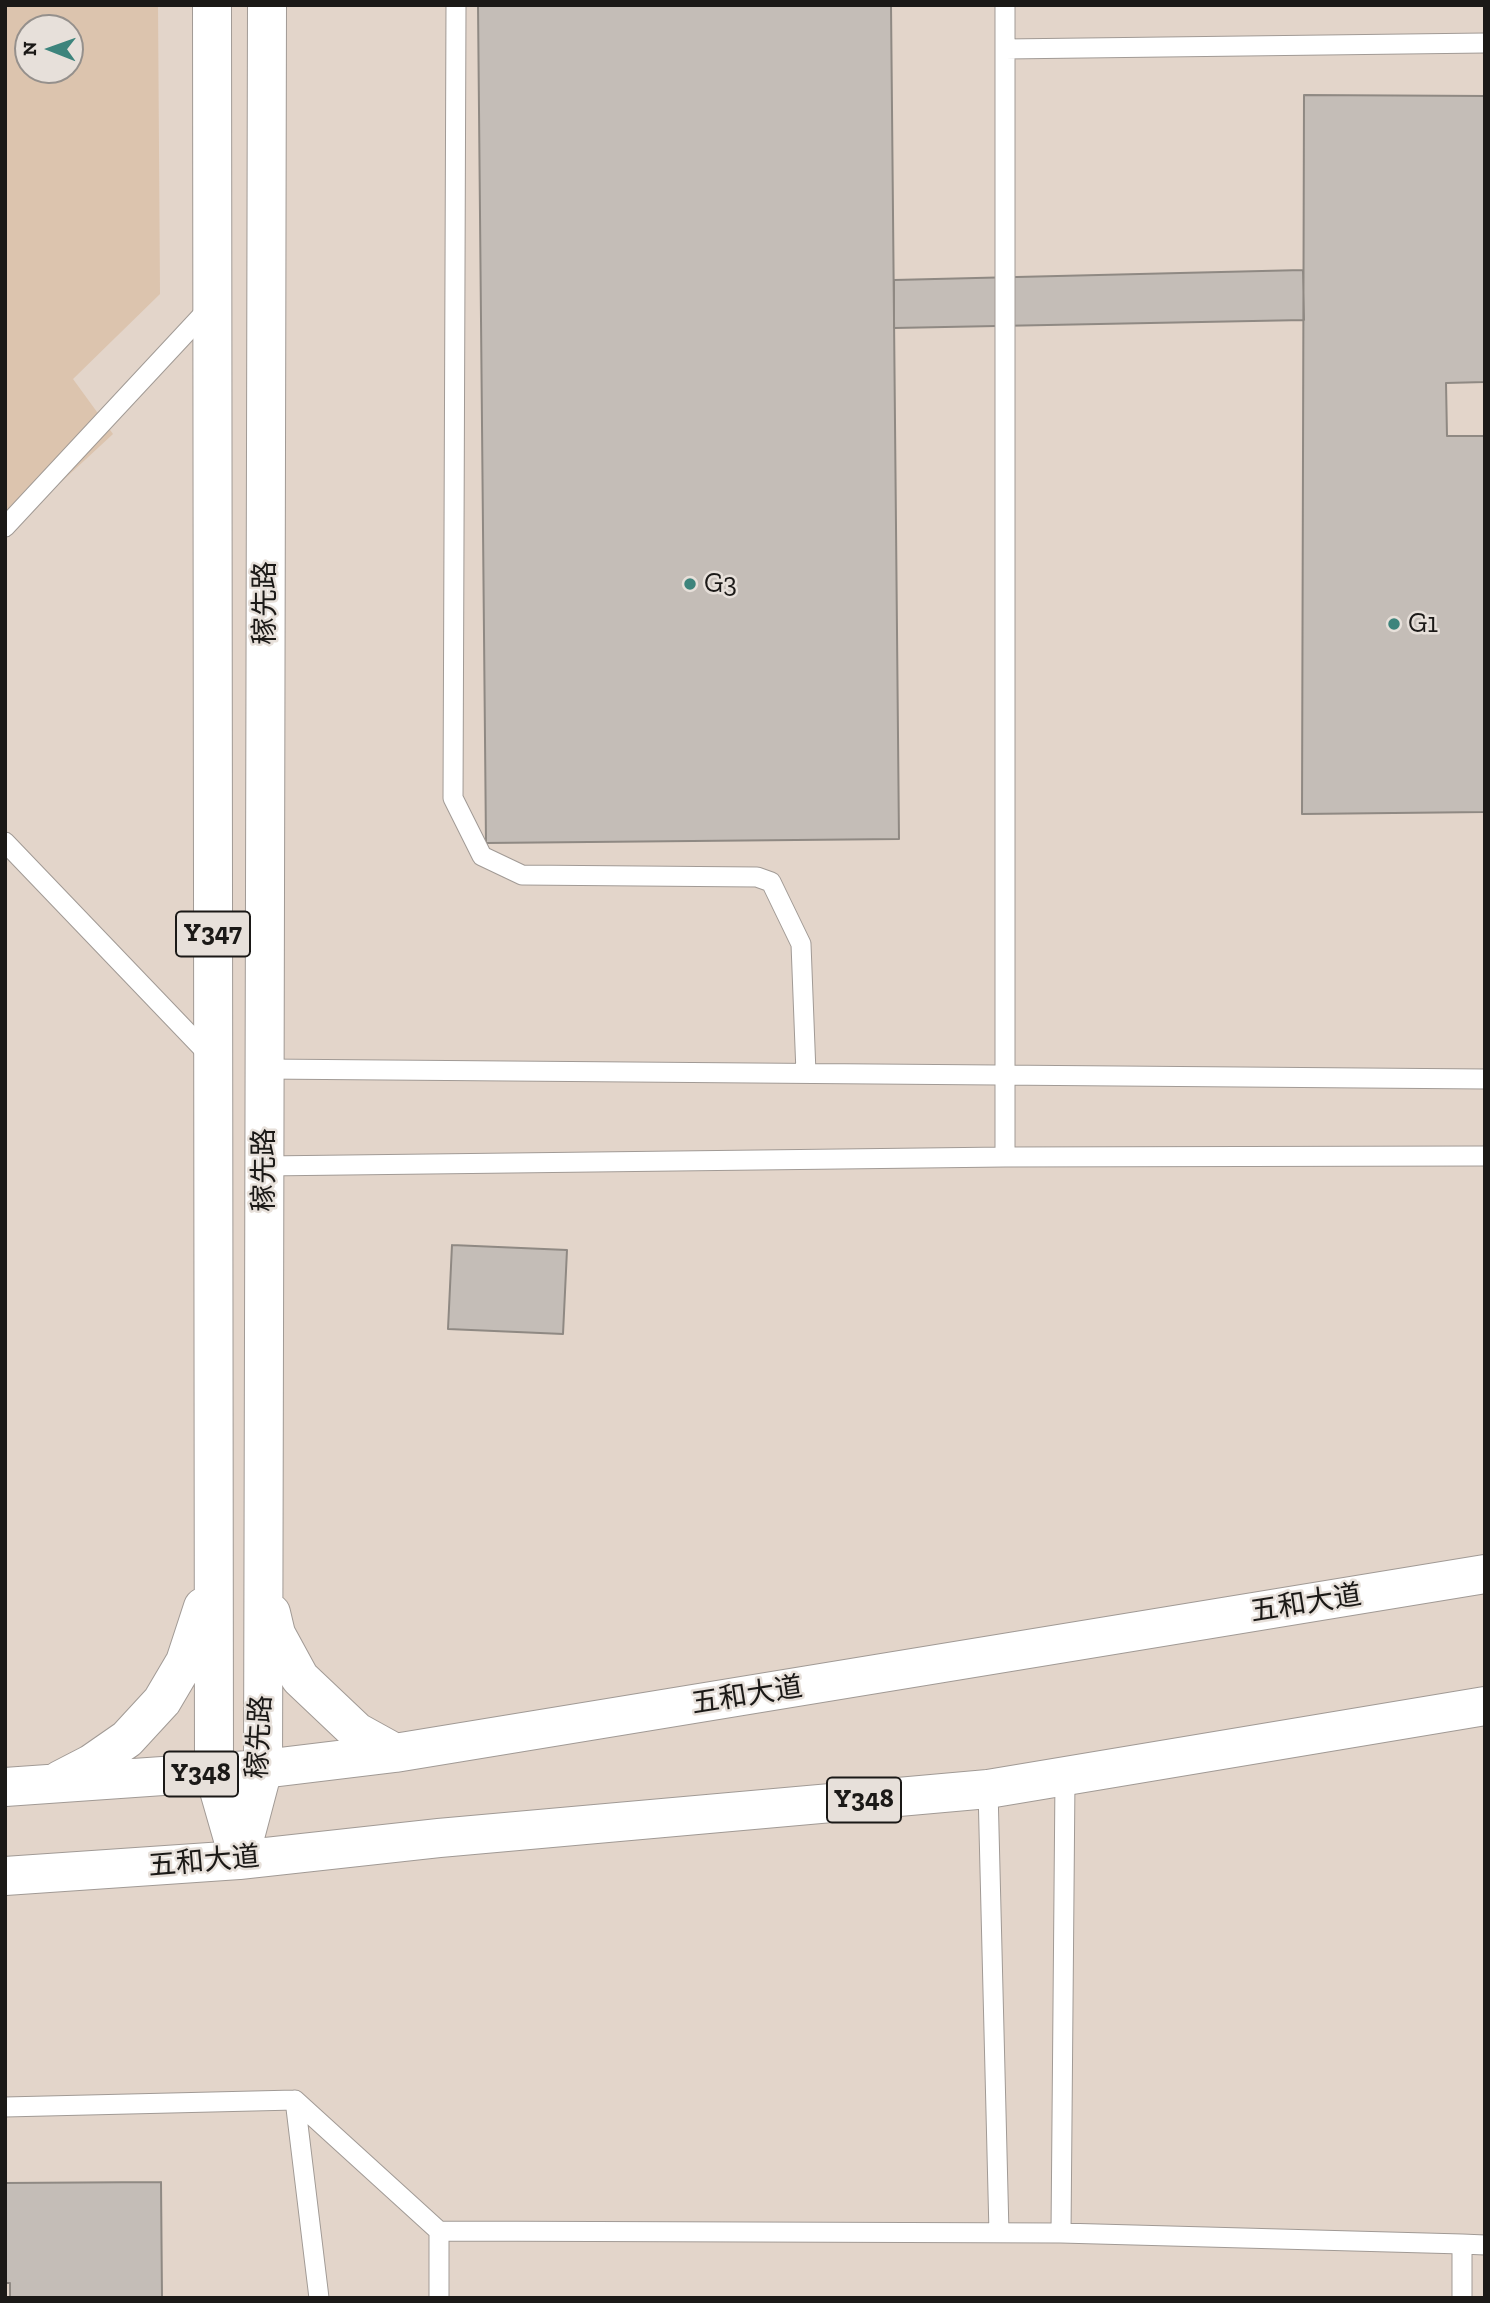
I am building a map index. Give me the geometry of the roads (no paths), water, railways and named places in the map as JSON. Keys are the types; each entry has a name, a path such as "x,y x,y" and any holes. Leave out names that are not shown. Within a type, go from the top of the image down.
{"main road":[{"name":"稼先路","path":"212,5 214,1773 239,1860"},
{"name":"稼先路","path":"239,1860 263,1769 267,5"},
{"path":"50,1784 91,1764 127,1739 162,1701 185,1662 201,1616 214,1564"},
{"name":"五和大道","path":"5,1787 263,1769 396,1753 1485,1574"},
{"path":"263,1585 276,1634 300,1678 357,1732 396,1753"},
{"name":"五和大道","path":"5,1876 239,1860 439,1838 988,1789 1485,1706"}],"lane":[{"path":"456,5 453,798 482,856 522,875 757,877 771,882 801,944 806,1073"},
{"path":"1005,5 1005,1157"},
{"path":"1005,49 1485,43"},
{"path":"5,527 212,305"},
{"path":"5,842 213,1059"},
{"path":"264,1069 1485,1079"},
{"path":"265,1167 1005,1157 1485,1156"},
{"path":"1061,2233 1065,1778"},
{"path":"988,1789 999,2233"},
{"path":"5,2107 295,2100 439,2231 1061,2233 1485,2245"},
{"path":"295,2100 319,2298"},
{"path":"439,2231 439,2298"},
{"path":"1462,2244 1462,2298"}],"place":[{"name":"G3","path":"690,584"},
{"name":"G1","path":"1394,624"}]}
